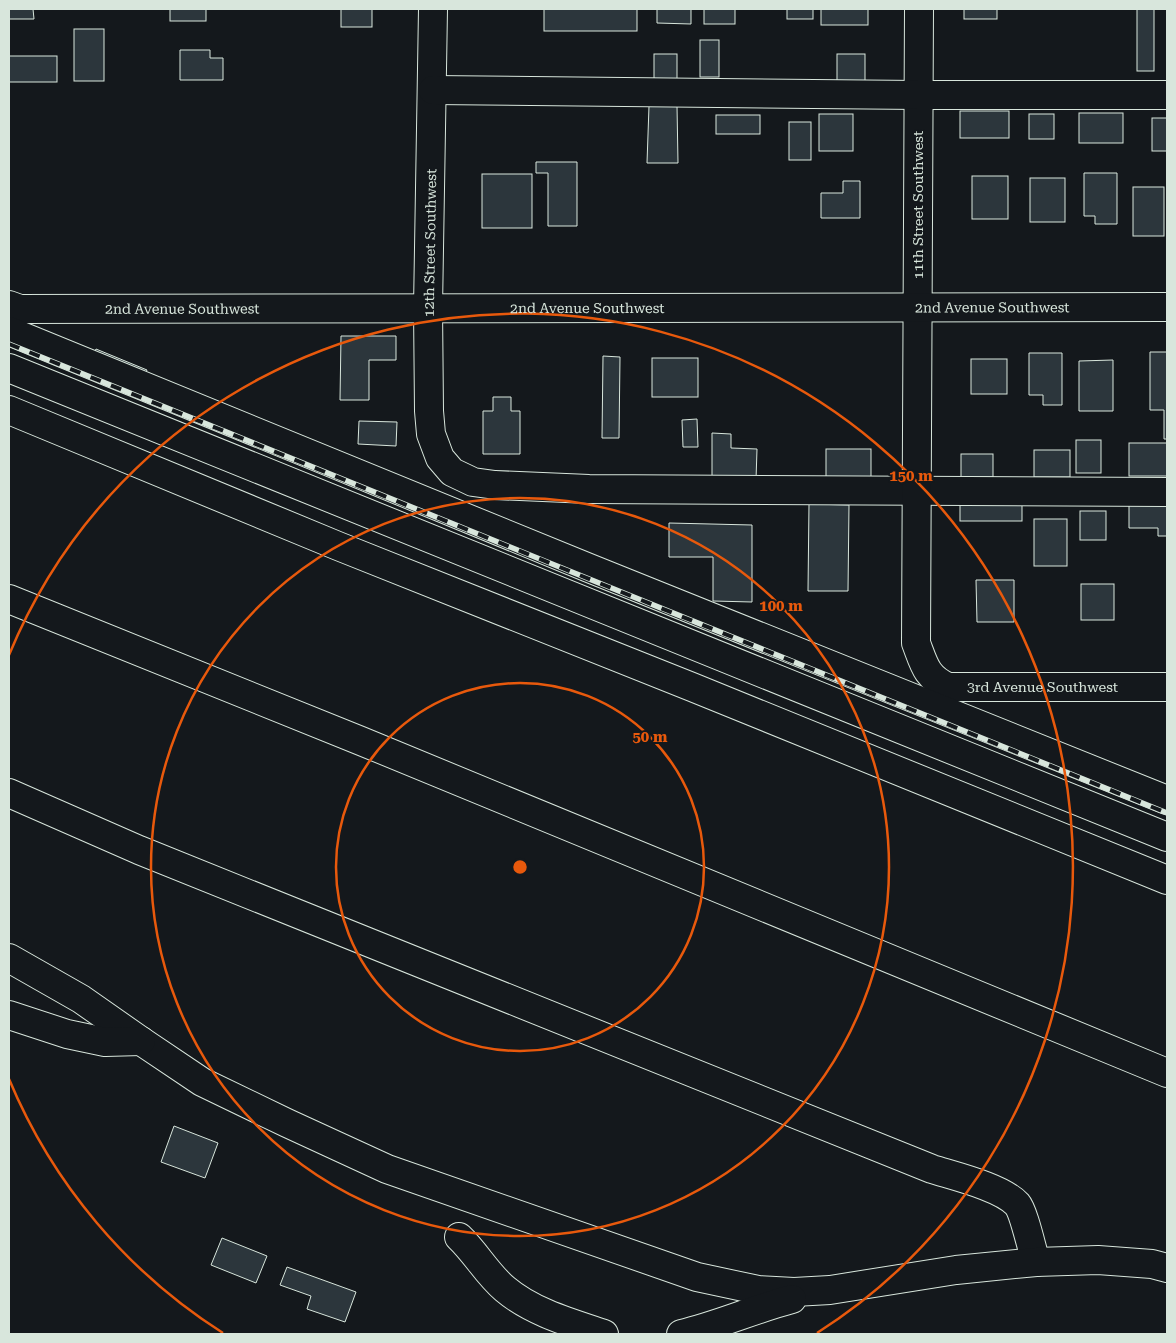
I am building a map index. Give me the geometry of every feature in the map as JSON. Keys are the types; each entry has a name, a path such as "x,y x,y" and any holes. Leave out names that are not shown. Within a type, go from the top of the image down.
{"street":[{"name":"12th Street Southwest","path":"433,9 428,308 429,411 431,434 440,458 452,472"},
{"name":"11th Street Southwest","path":"919,9 916,643 926,669"},
{"path":"433,90 918,95 1167,95"},
{"name":"2nd Avenue Southwest","path":"9,305 20,309 1167,307"},
{"path":"9,331 433,505 1167,800"},
{"path":"9,368 1167,837"},
{"path":"9,410 338,546 710,694 1167,880"},
{"path":"433,505 439,491 452,472 473,482 537,488 916,492 1167,492"},
{"path":"9,599 361,741 1167,1073"},
{"name":"3rd Avenue Southwest","path":"926,669 935,681 948,687 1167,687"},
{"path":"9,793 139,850 932,1168 980,1184 1007,1196 1018,1205 1036,1262"},
{"path":"9,958 81,999 202,1082 387,1169 697,1277 758,1290 794,1292 830,1290"},
{"path":"9,1015 67,1034 105,1042 141,1041"},
{"path":"459,1237 474,1251 489,1274 506,1290 531,1305 572,1324 604,1334"},
{"path":"681,1334 702,1329 758,1308 830,1290 956,1270 1036,1262 1098,1260 1152,1264 1167,1268"}],"building":[{"path":"9,9 33,9 34,19 9,19"},
{"path":"170,9 206,9 206,21 170,21"},
{"path":"341,9 372,9 372,27 341,27"},
{"path":"544,9 637,9 637,31 544,31"},
{"path":"657,9 691,9 691,24 657,23"},
{"path":"704,9 735,9 735,24 704,24"},
{"path":"787,9 813,9 813,19 787,19"},
{"path":"821,9 868,9 868,25 821,25"},
{"path":"964,9 997,9 997,19 964,19"},
{"path":"1137,9 1154,9 1154,71 1137,71"},
{"path":"74,29 104,29 104,81 74,81"},
{"path":"700,40 719,40 719,77 700,77"},
{"path":"180,50 210,50 210,58 223,58 223,80 180,80"},
{"path":"654,54 677,54 677,82 654,82"},
{"path":"837,54 865,54 865,87 837,87"},
{"path":"9,56 57,56 57,82 9,82"},
{"path":"649,106 677,106 678,163 647,163"},
{"path":"960,111 1009,111 1009,138 960,138"},
{"path":"1079,113 1123,113 1123,143 1079,143"},
{"path":"819,114 853,114 853,151 819,151"},
{"path":"1029,114 1054,114 1054,139 1029,139"},
{"path":"716,115 760,115 760,134 716,134"},
{"path":"1152,118 1167,118 1167,151 1152,151"},
{"path":"789,122 811,122 811,160 789,160"},
{"path":"536,162 577,162 577,226 548,226 548,173 536,173"},
{"path":"1084,173 1117,173 1117,224 1095,224 1095,216 1084,216"},
{"path":"482,174 532,174 532,228 482,228"},
{"path":"972,176 1008,176 1008,219 972,219"},
{"path":"1030,178 1065,178 1065,222 1030,222"},
{"path":"843,181 860,181 860,218 821,218 821,193 843,193"},
{"path":"1133,187 1164,187 1164,236 1133,236"},
{"path":"341,336 396,336 396,360 369,360 369,400 340,400"},
{"path":"96,349 147,370 142,381 91,359"},
{"path":"1150,352 1167,352 1167,439 1164,439 1164,410 1150,410"},
{"path":"1029,353 1062,353 1062,405 1043,405 1043,395 1029,395"},
{"path":"603,356 620,357 619,438 602,438"},
{"path":"652,358 698,358 698,397 652,397"},
{"path":"971,359 1007,359 1007,394 971,394"},
{"path":"1113,360 1113,411 1079,411 1079,361"},
{"path":"493,397 511,397 511,411 520,411 520,454 483,454 483,411 493,411"},
{"path":"697,419 698,447 683,447 682,420"},
{"path":"359,421 397,422 396,446 358,444"},
{"path":"712,433 731,434 731,448 757,449 756,480 712,479"},
{"path":"1076,440 1101,440 1101,473 1076,473"},
{"path":"1129,443 1167,443 1167,476 1129,476"},
{"path":"826,449 871,449 871,479 826,479"},
{"path":"1034,450 1070,450 1070,477 1034,477"},
{"path":"961,454 993,454 993,477 961,477"},
{"path":"1129,502 1167,502 1167,536 1158,536 1158,528 1129,528"},
{"path":"960,503 1022,503 1022,521 960,521"},
{"path":"809,504 849,505 848,591 808,591"},
{"path":"1080,511 1106,511 1106,540 1080,540"},
{"path":"1034,519 1067,519 1067,566 1034,566"},
{"path":"669,523 752,525 752,602 713,601 713,557 669,557"},
{"path":"976,580 1014,580 1014,622 977,622"},
{"path":"1081,584 1114,584 1114,620 1081,620"},
{"path":"174,1126 218,1143 205,1178 161,1162"},
{"path":"222,1238 267,1256 256,1283 211,1265"},
{"path":"287,1267 356,1292 345,1322 307,1309 311,1296 280,1285"}],"railway":[{"path":"9,344 1167,813"}]}
